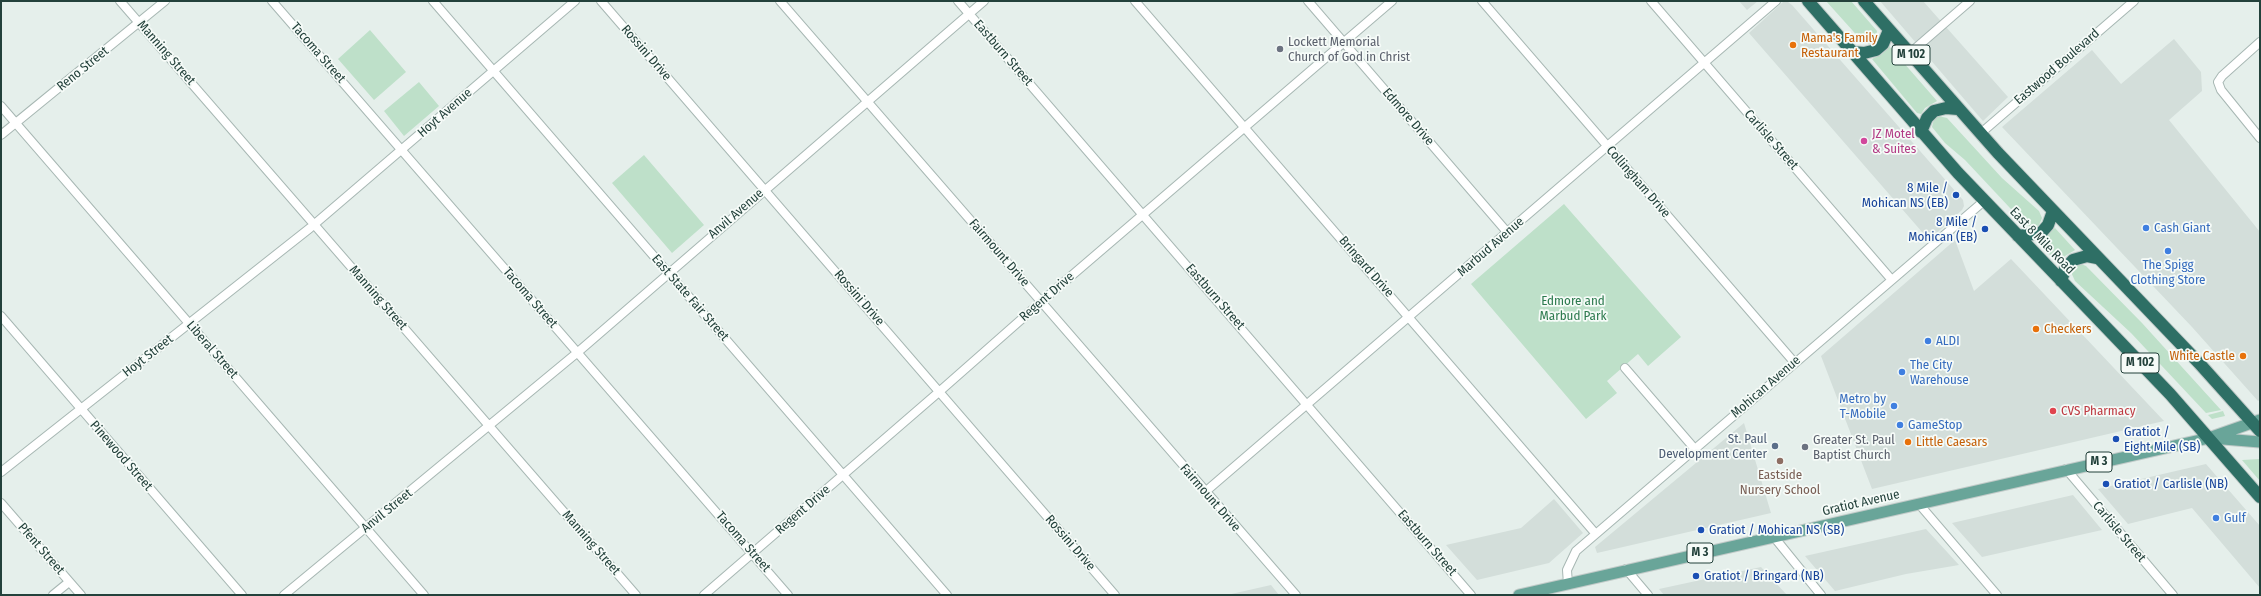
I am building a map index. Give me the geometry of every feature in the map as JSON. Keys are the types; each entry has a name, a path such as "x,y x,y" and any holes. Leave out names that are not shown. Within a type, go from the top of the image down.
{"highway":[{"name":"East 8 Mile Road","path":"1808,1 1921,132 1984,201 2209,438 2260,497"},
{"name":"M 102","path":"1864,1 1958,109 2097,258 2256,421 2260,431"},
{"path":"1852,52 1864,53 1876,50 1883,44 1889,30"},
{"path":"1921,132 1927,118 1934,111 1946,108 1958,109"},
{"path":"2018,236 2041,233 2048,225 2053,211"},
{"path":"2061,281 2065,269 2073,260 2087,256 2097,258"}],"main road":[{"name":"Gratiot Avenue","path":"1518,595 2066,469 2209,438 2256,421"},
{"name":"Gratiot Avenue","path":"2209,438 2260,442"}],"street":[{"name":"Manning Street","path":"120,1 636,595"},
{"name":"Reno Street","path":"1,135 140,23 165,1"},
{"name":"Tacoma Street","path":"272,1 788,595"},
{"name":"East State Fair Street","path":"433,1 947,595"},
{"name":"Hoyt Avenue","path":"314,224 575,1"},
{"name":"Rossini Drive","path":"601,1 1115,595"},
{"name":"Fairmount Drive","path":"780,1 1296,595"},
{"name":"Eastburn Street","path":"958,1 1471,595"},
{"name":"Anvil Avenue","path":"489,426 578,352 984,1"},
{"name":"Bringard Drive","path":"1135,1 1245,126 1595,533"},
{"name":"Edmore Drive","path":"1308,1 1507,232"},
{"name":"Regent Drive","path":"704,595 940,392 1041,302 1392,1"},
{"name":"Collingham Drive","path":"1482,1 1794,362"},
{"name":"Carlisle Street","path":"1651,1 1891,279"},
{"name":"Marbud Avenue","path":"1205,492 1776,1"},
{"path":"1910,53 1970,1"},
{"name":"Eastwood Boulevard","path":"1981,133 2134,1"},
{"path":"2260,42 2222,76 2218,82 2221,90 2260,138"},
{"name":"Liberal Street","path":"1,106 424,595"},
{"name":"Mohican Avenue","path":"1568,584 1567,570 1570,560 1576,551 1595,533 1984,201"},
{"name":"Hoyt Street","path":"1,472 314,224"},
{"name":"Pinewood Street","path":"1,316 242,595"},
{"path":"1625,368 1694,448"},
{"name":"Anvil Street","path":"284,595 489,426"},
{"name":"Carlisle Street","path":"2066,469 2173,595"},
{"name":"Pfent Street","path":"1,503 81,595"},
{"path":"1919,504 1997,595"},
{"path":"1774,537 1821,595"},
{"path":"1626,569 1648,595"},
{"path":"52,595 69,582"}],"shaded area":[{"path":"1739,1 1758,1 1747,10"},
{"path":"1880,1 1923,1 2008,97 1983,121"},
{"path":"1783,2 1788,2 1792,5 1963,200 1964,206 1962,210 1929,240 1749,33"},
{"path":"2174,39 2201,72 2202,91 2169,120 2260,232 2260,400 2258,401 2192,327 2002,127 2092,50 2121,84"},
{"path":"1955,240 1974,291 2011,259 2164,421 1872,489 1821,356"},
{"path":"1744,423 1771,513 1597,553 1595,547"},
{"path":"2206,464 2260,526 2260,588 2192,508 2128,524 2098,489"},
{"path":"2073,495 2102,530 1982,557 1952,523"},
{"path":"1554,499 1583,533 1549,563 1477,580 1446,545 1521,528"},
{"path":"1926,529 1959,565 1906,574 1835,591 1805,556"},
{"path":"1761,567 1787,595 1664,595 1659,589"},
{"path":"1271,585 1279,595 1227,595"}],"green space":[{"path":"1826,1 1851,1 1877,31 1875,42 1869,44 1862,41"},
{"path":"370,30 406,72 374,100 338,59"},
{"path":"1889,46 1937,101 1925,108 1921,114 1917,113 1872,59 1882,54"},
{"path":"419,82 439,106 404,136 384,111"},
{"path":"1938,116 1947,118 2002,178 2039,211 2042,218 2039,225 2033,228 2025,224 1965,160 1945,143 1932,127 1934,119"},
{"path":"644,155 704,225 672,253 612,183"},
{"name":"Edmore and Marbud Park","path":"1564,204 1681,337 1648,366 1638,354 1607,381 1617,393 1586,419 1471,284"},
{"path":"2055,228 2075,250 2065,256 2059,264 2037,242"},
{"path":"2081,264 2086,266 2142,323 2221,410 2206,413 2131,333 2075,281 2071,272 2076,265"},
{"path":"2223,411 2225,416 2212,419 2208,415"},
{"path":"2260,459 2260,481 2242,460"}],"place":[{"name":"Mama's Family Restaurant","path":"1793,45"},
{"name":"Lockett Memorial Church of God in Christ","path":"1280,49"},
{"name":"JZ Motel & Suites","path":"1864,141"},
{"name":"8 Mile / Mohican NS (EB)","path":"1956,195"},
{"name":"Cash Giant","path":"2146,228"},
{"name":"8 Mile / Mohican (EB)","path":"1985,229"},
{"name":"The Spigg Clothing Store","path":"2168,251"},
{"name":"Checkers","path":"2036,329"},
{"name":"ALDI","path":"1928,341"},
{"name":"White Castle","path":"2243,356"},
{"name":"The City Warehouse","path":"1902,372"},
{"name":"Metro by T-Mobile","path":"1894,406"},
{"name":"CVS Pharmacy","path":"2053,411"},
{"name":"GameStop","path":"1900,425"},
{"name":"Gratiot / Eight Mile (SB)","path":"2116,439"},
{"name":"Little Caesars","path":"1908,442"},
{"name":"St. Paul Development Center","path":"1775,446"},
{"name":"Greater St. Paul Baptist Church","path":"1805,447"},
{"name":"Eastside Nursery School","path":"1780,461"},
{"name":"Gratiot / Carlisle (NB)","path":"2106,484"},
{"name":"Gulf","path":"2216,518"},
{"name":"Gratiot / Mohican NS (SB)","path":"1701,530"},
{"name":"Gratiot / Bringard (NB)","path":"1696,576"}]}
